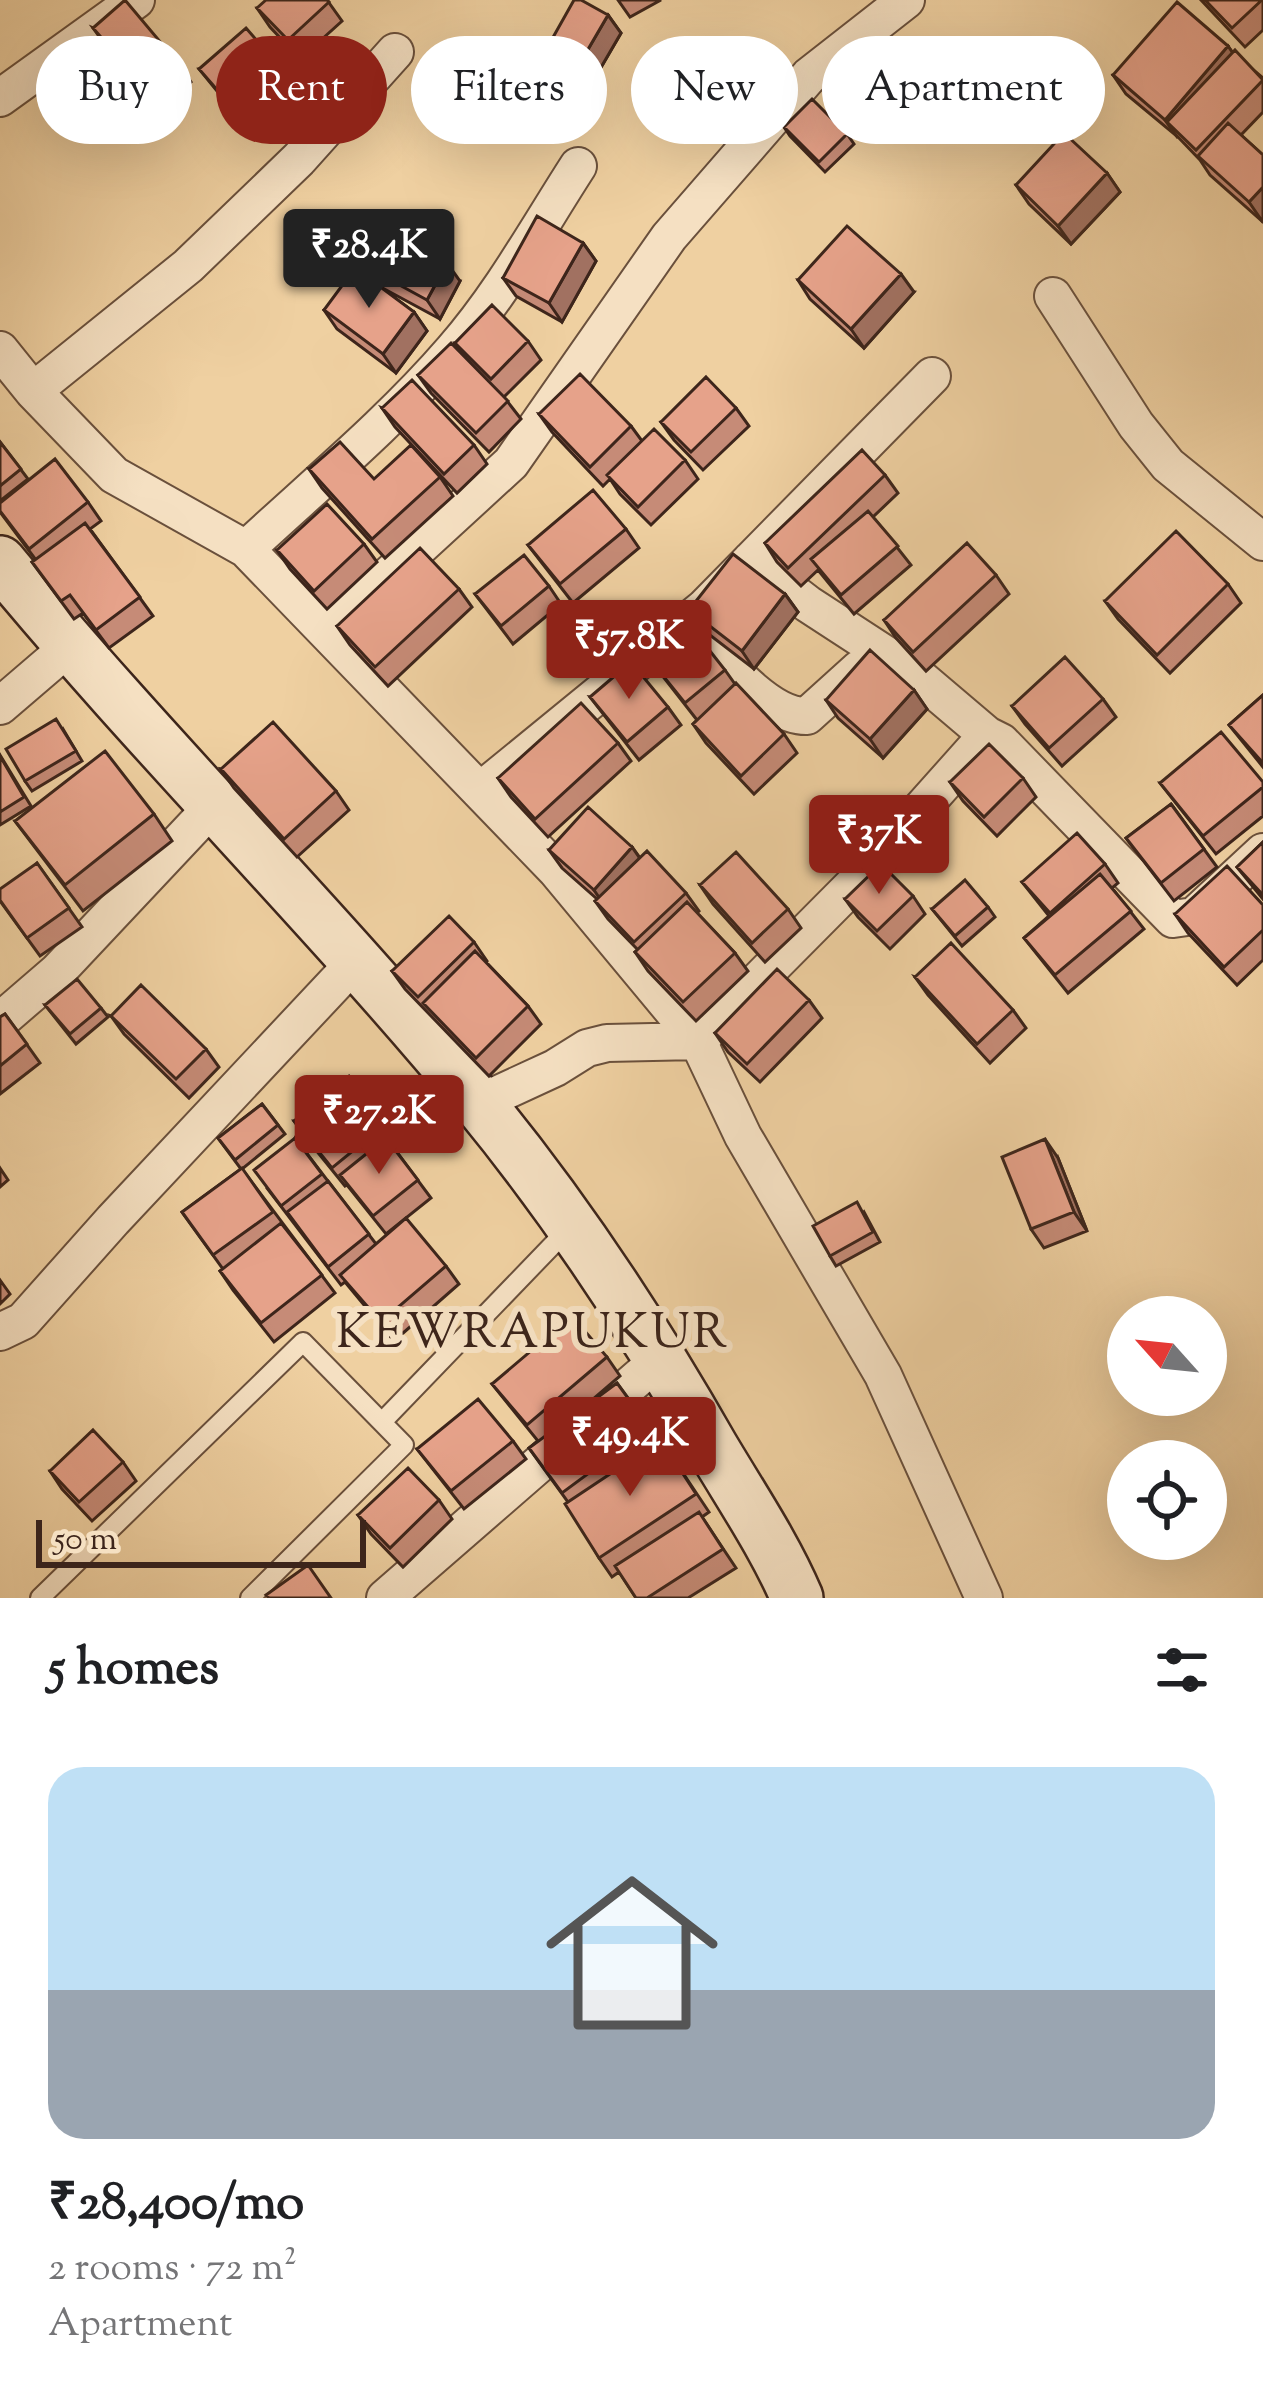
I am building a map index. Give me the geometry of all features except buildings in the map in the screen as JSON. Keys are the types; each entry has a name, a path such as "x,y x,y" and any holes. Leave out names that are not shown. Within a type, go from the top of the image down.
{"main road":[{"path":"0,562 479,1103 572,1225 661,1358 797,1598"}],"street":[{"path":"0,98 136,0"},
{"path":"328,631 511,463 669,237 809,76 906,0"},
{"path":"33,392 188,266 299,158 395,52"},
{"path":"245,549 454,350 578,166"},
{"path":"1053,296 1136,425 1168,465 1263,542"},
{"path":"0,350 33,392 114,475 245,549 556,870 691,1042 883,1375 984,1598"},
{"path":"480,791 688,622 932,376"},
{"path":"751,560 914,673 1001,742 1173,919 1194,916 1263,852"},
{"path":"688,622 777,710 794,717 807,716 879,650"},
{"path":"0,706 70,646"},
{"path":"479,1103 587,1048 607,1043 691,1042 855,883 987,735"},
{"path":"0,1021 57,972 214,805"},
{"path":"1,1333 23,1322 357,960"},
{"path":"385,1598 661,1358"}],"lane":[{"path":"382,1422 572,1225"},
{"path":"40,1598 303,1342 404,1445 250,1598"}],"district":[{"name":"KEWRAPUKUR","path":"533,1335"}]}
